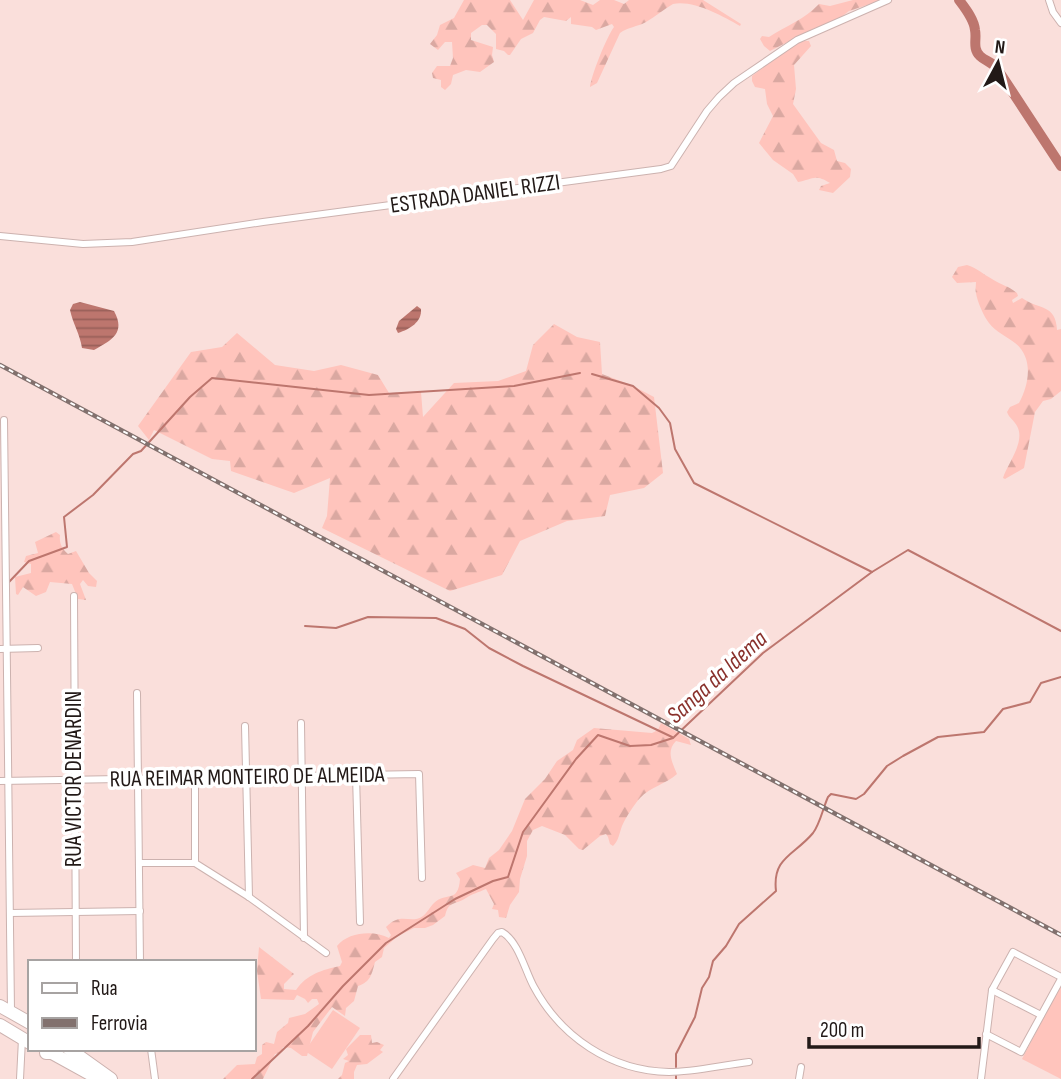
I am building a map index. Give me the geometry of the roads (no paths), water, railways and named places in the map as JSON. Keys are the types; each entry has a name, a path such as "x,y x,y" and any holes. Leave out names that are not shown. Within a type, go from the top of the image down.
{"highway":[{"path":"6,1009 28,1022"},
{"path":"0,1026 26,1041"},
{"path":"43,1051 82,1079"},
{"path":"43,1051 52,1053 99,1079"},
{"path":"73,1051 111,1079"}],"street":[{"name":"ESTRADA DANIEL RIZZI","path":"0,236 83,244 132,242 661,169 671,166 707,111 734,83 797,40 888,0"},
{"path":"1049,0 1061,23"},
{"path":"4,420 3,649 10,913 6,1009"},
{"name":"RUA VICTOR DENARDIN","path":"74,596 76,960"},
{"path":"3,649 38,648"},
{"path":"138,692 140,960"},
{"path":"301,723 304,938"},
{"path":"245,726 249,898"},
{"name":"RUA REIMAR MONTEIRO DE ALMEIDA","path":"0,781 419,774 422,878"},
{"path":"356,775 360,922"},
{"path":"195,778 195,863"},
{"path":"139,863 195,863 326,953"},
{"path":"10,913 140,911"},
{"path":"393,1079 493,939 502,932 512,941 543,1002 566,1031 580,1042 618,1062 667,1072 748,1062"},
{"path":"981,1079 986,1034 992,990 1013,952 1061,978 1021,1052 986,1034"},
{"path":"992,990 1041,1015"},
{"path":"20,1079 26,1041"},
{"path":"151,1051 155,1079"},
{"path":"800,1079 801,1067"}],"waterway":[{"path":"959,0 973,22 978,53 998,70 1061,166"},
{"path":"9,582 29,561 67,547 64,517 93,495 133,454 141,451 190,397 212,378 369,395 514,386 580,373"},
{"path":"592,374 633,386 659,408 670,423 675,449 694,483 872,572"},
{"name":"Sanga da Idema","path":"252,1079 308,1026 386,943 455,899 508,877 523,832 576,759 598,735 630,746 651,745 673,738 763,653 872,572 908,550 1061,631"},
{"path":"305,626 336,628 368,617 436,618 465,629 489,648 523,666 672,737"},
{"path":"676,1067 676,1054 695,1017 702,988 709,977 713,961 739,924 776,891 781,864 813,833 828,797 831,794 856,799 864,794 887,766 903,756 938,737 984,732 1003,709 1030,702 1041,683 1061,677"}],"railway":[{"path":"0,365 1061,935"}]}
